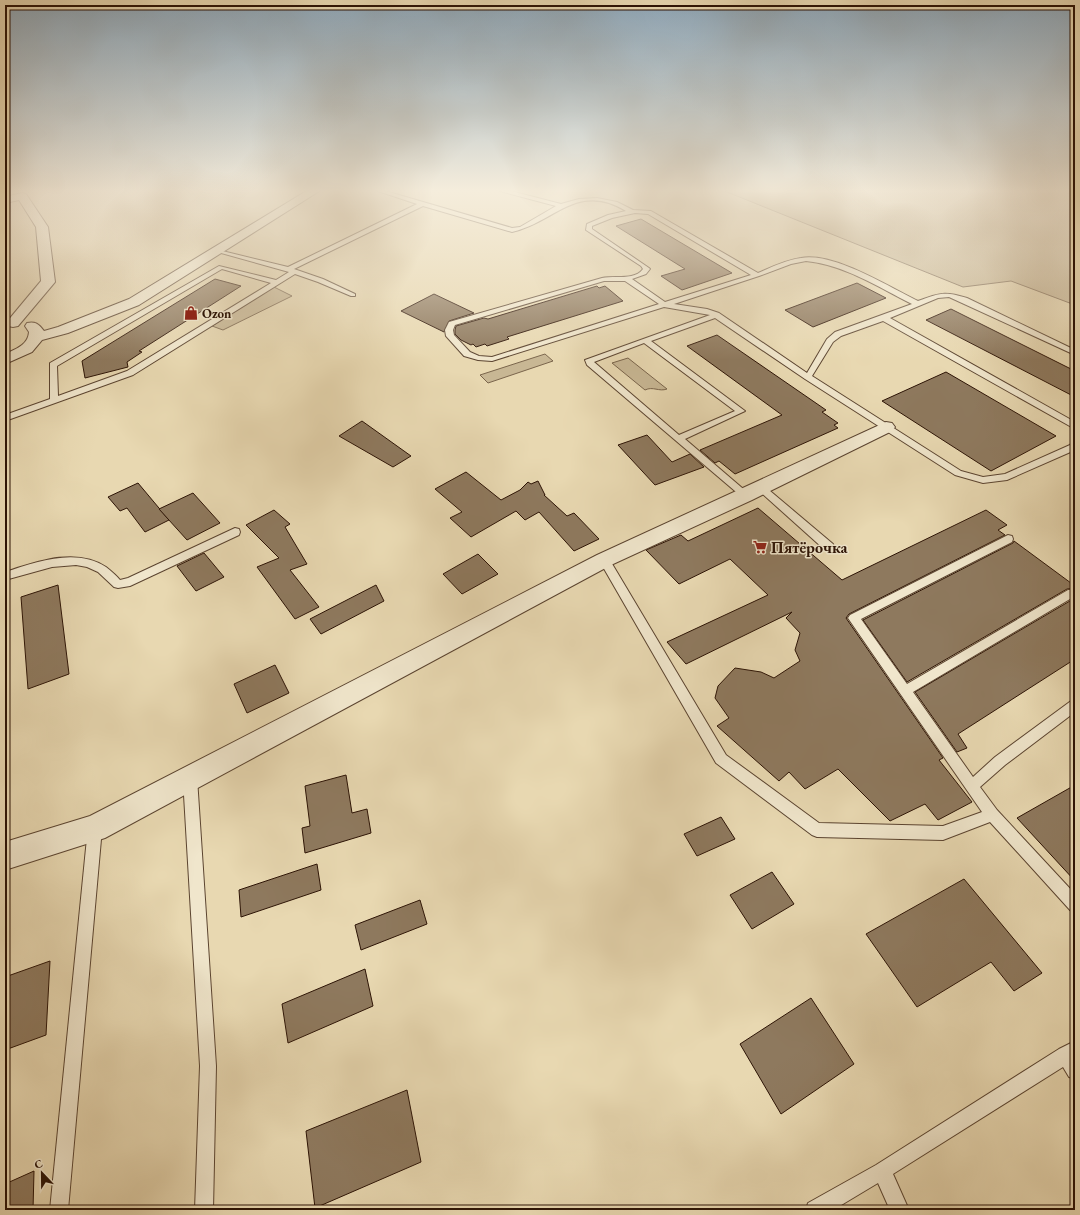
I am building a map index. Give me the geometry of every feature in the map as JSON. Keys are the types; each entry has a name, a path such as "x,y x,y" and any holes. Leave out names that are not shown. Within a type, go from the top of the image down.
{"street":[{"path":"9,323 48,282 44,247"},
{"path":"5,359 27,349 38,337 63,330 134,302 221,247"},
{"path":"9,323 33,326 37,331 38,337"},
{"path":"5,856 95,828 604,560 886,427"}],"lane":[{"path":"5,418 130,373 278,283 291,271 339,247"},
{"path":"614,247 647,270 644,273 627,279 604,278 452,324 449,330 450,336 467,354 478,358 492,359 804,259 824,260 841,266 916,303"},
{"path":"708,247 756,275"},
{"path":"216,250 291,271 336,286 354,295"},
{"path":"54,400 52,365 221,267 278,283"},
{"path":"627,279 664,305 694,309 716,315 808,377 958,473 983,480 1008,478 1074,447 1075,444"},
{"path":"808,377 830,341 838,334 884,318 916,303 937,296 950,296 964,300 1075,353"},
{"path":"716,315 589,360 590,363 679,438 829,547"},
{"path":"884,318 1075,426"},
{"path":"645,340 741,411 679,438"},
{"path":"5,576 34,567 72,560 99,568 118,584 130,582 235,532"},
{"path":"1008,539 854,618 992,815 1075,905"},
{"path":"604,560 721,758 817,830 943,833 992,815"},
{"path":"905,691 1072,593"},
{"path":"972,786 1000,761 1075,706"},
{"path":"190,778 208,1066 204,1210"},
{"path":"59,1210 95,828"},
{"path":"815,1210 882,1171 1070,1052 1075,1071"},
{"path":"882,1171 900,1210"}],"shaded area":[{"path":"863,247 1075,247 1075,305 1011,281 963,287"},
{"path":"274,287 292,296 223,330 212,326"},
{"path":"545,354 553,361 488,383 480,375"},
{"path":"628,358 667,389 645,390 612,363"}],"building":[{"path":"649,247 688,247 732,273 682,290 661,276 685,269"},
{"path":"215,279 241,286 139,351 142,352 127,362 128,367 85,378 82,361"},
{"path":"857,283 886,298 813,327 785,310"},
{"path":"597,286 599,288 605,286 623,301 507,337 509,339 487,346 485,344 476,347 473,344 471,345 461,340 455,334 456,326 484,318 488,319"},
{"path":"434,294 474,313 449,321 444,332 401,311"},
{"path":"951,309 1075,371 1075,397 926,320"},
{"path":"717,335 826,410 822,412 838,423 834,425 838,428 735,474 719,461 715,463 700,450 782,415 687,346"},
{"path":"946,372 1056,436 991,471 882,401"},
{"path":"362,421 411,456 393,467 339,436"},
{"path":"647,435 672,462 690,454 704,467 655,485 618,445"},
{"path":"466,472 501,500 520,490 528,482 531,484 538,481 544,495 567,516 574,513 599,539 574,551 539,512 525,520 516,511 471,537 450,518 462,512 435,489"},
{"path":"138,483 169,520 145,532 127,508 120,511 108,497"},
{"path":"193,493 220,523 187,540 159,509"},
{"path":"758,508 842,580 986,510 1007,525 998,530 1005,535 849,614 846,618 943,758 939,760 972,802 938,820 925,804 890,821 838,769 805,789 789,772 779,781 717,726 729,718 715,698 718,686 735,668 761,672 774,678 800,661 795,650 800,633 786,618 792,612 686,664 667,642 768,595 730,559 679,584 646,550 681,535 688,541"},
{"path":"274,510 290,524 285,527 307,564 290,570 319,607 295,619 257,567 279,558 246,525"},
{"path":"1014,541 1075,586 1075,588 1067,589 907,682 863,620 1013,543"},
{"path":"204,553 224,577 196,591 177,566"},
{"path":"478,554 498,574 462,594 443,574"},
{"path":"58,585 69,674 28,689 21,597"},
{"path":"376,585 384,601 321,634 310,619"},
{"path":"1075,598 1075,659 958,734 967,748 957,752 915,692"},
{"path":"275,665 289,693 247,713 234,684"},
{"path":"346,775 352,813 367,809 371,833 305,853 302,828 310,826 305,786"},
{"path":"1075,785 1075,881 1017,818"},
{"path":"721,817 735,839 697,856 684,834"},
{"path":"317,864 321,890 241,917 239,890"},
{"path":"772,872 794,904 752,929 730,895"},
{"path":"964,879 1042,973 1014,991 991,962 917,1007 866,934"},
{"path":"420,900 427,924 361,950 355,925"},
{"path":"50,961 46,1035 5,1050 5,977"},
{"path":"365,969 373,1006 288,1043 282,1004"},
{"path":"811,998 854,1064 781,1114 740,1044"},
{"path":"407,1090 421,1162 315,1208 306,1131"},
{"path":"34,1171 33,1210 5,1210 5,1184"}],"place":[{"name":"Ozon","path":"191,313"},
{"name":"Пятёрочка","path":"760,547"}]}
